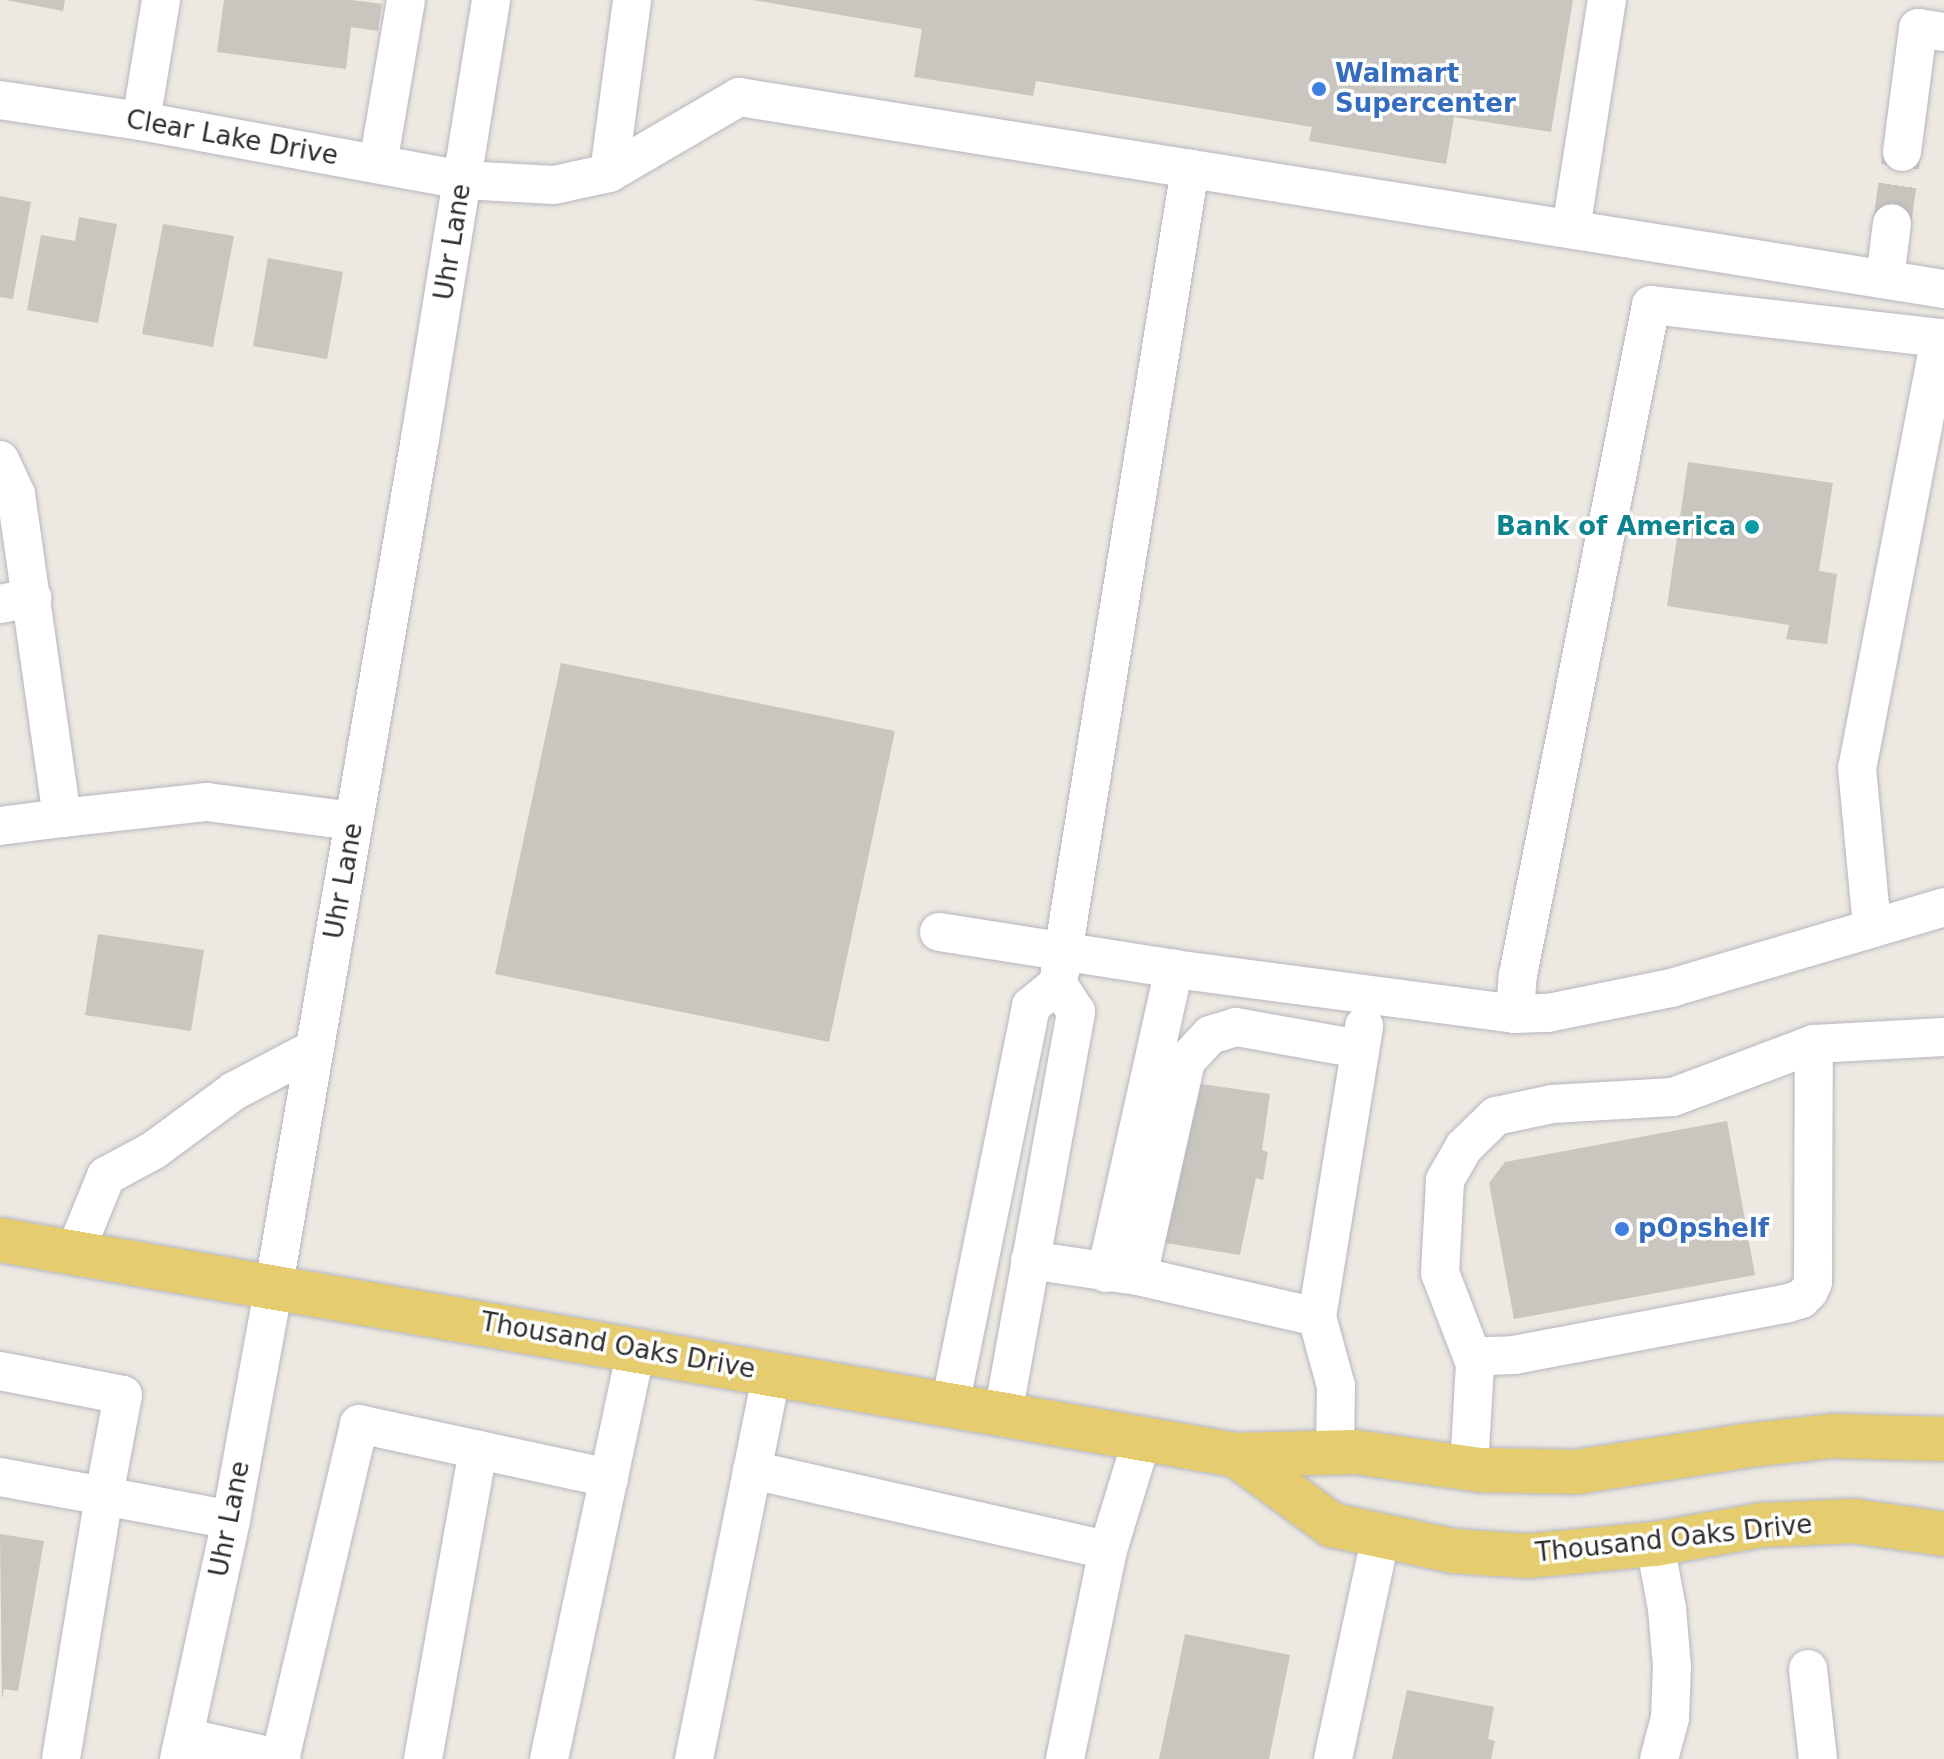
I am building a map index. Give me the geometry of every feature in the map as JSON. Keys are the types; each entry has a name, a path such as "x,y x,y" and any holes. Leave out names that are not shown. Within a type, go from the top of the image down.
{"main road":[{"name":"Thousand Oaks Drive","path":"0,1240 274,1285 1236,1455 1335,1452 1469,1468 1576,1472 1751,1445 1833,1436 1944,1439"},
{"name":"Thousand Oaks Drive","path":"1236,1455 1332,1525 1453,1551 1527,1556 1655,1544 1762,1525 1854,1521 1944,1534"}],"street":[{"path":"141,121 161,0"},
{"path":"378,164 406,0"},
{"name":"Uhr Lane","path":"182,1748 231,1520 274,1285 491,0"},
{"path":"609,173 632,0"},
{"path":"1571,229 1607,0"},
{"path":"1902,152 1931,30"},
{"name":"Clear Lake Drive","path":"0,100 141,121 463,180 554,185 609,173 739,97 1944,289"},
{"path":"1003,1414 1076,1012 1061,968 1190,169"},
{"path":"1885,279 1892,223"},
{"path":"1515,1014 1518,975 1651,305 1942,339 1857,768 1872,928"},
{"path":"0,460 16,494 16,601 62,818"},
{"path":"0,826 207,802 354,821"},
{"path":"939,932 1061,968 1174,969 1515,1014 1548,1013 1671,988 1944,907"},
{"path":"950,1405 1031,1006 1061,968"},
{"path":"1122,1274 1174,969"},
{"path":"1335,1452 1336,1386 1317,1317 1369,997"},
{"path":"1122,1274 1186,1061 1210,1035 1236,1027 1360,1049"},
{"path":"1469,1468 1475,1364 1440,1273 1445,1180 1464,1147 1496,1116 1552,1104 1673,1097 1814,1044 1944,1037"},
{"path":"1475,1364 1489,1356 1514,1355 1801,1299 1813,1282 1814,1044"},
{"path":"75,1252 106,1176 154,1150 234,1091 314,1049"},
{"path":"1030,1260 1122,1274 1317,1317"},
{"path":"549,1759 636,1349"},
{"path":"0,1371 123,1395 61,1759"},
{"path":"694,1759 772,1373"},
{"path":"182,1748 280,1759 359,1424 609,1478"},
{"path":"1065,1759 1108,1550 1142,1439"},
{"path":"423,1759 478,1450"},
{"path":"752,1470 1108,1550"},
{"path":"0,1477 231,1520"},
{"path":"1333,1759 1381,1535"},
{"path":"1655,1544 1667,1609 1672,1666 1670,1718 1659,1759"},
{"path":"1808,1669 1818,1759"}],"building":[{"path":"6,0 65,0 63,11"},
{"path":"224,0 352,0 382,4 378,31 351,27 346,69 217,52"},
{"name":"Walmart Supercenter","path":"753,0 1573,0 1551,132 1454,117 1446,164 1309,141 1312,127 1036,81 1033,96 914,77 922,29"},
{"path":"0,196 31,202 13,299 0,297"},
{"path":"79,217 117,224 98,323 27,310 41,235 75,241"},
{"path":"163,224 234,236 213,347 142,334"},
{"path":"268,258 343,272 327,359 253,346"},
{"name":"Bank of America","path":"1688,462 1833,483 1819,571 1837,574 1827,644 1786,639 1789,625 1667,606"},
{"path":"561,663 895,731 829,1042 495,974"},
{"path":"98,934 204,950 191,1031 85,1015"},
{"path":"1195,1083 1270,1094 1262,1150 1268,1152 1263,1180 1256,1178 1240,1255 1165,1243"},
{"name":"pOpshelf","path":"1727,1121 1755,1275 1514,1319 1489,1183 1505,1162"},
{"path":"0,1534 44,1541 18,1691 4,1689 2,1700"},
{"path":"1185,1634 1290,1655 1269,1759 1159,1759"},
{"path":"1407,1690 1494,1707 1488,1739 1495,1741 1491,1759 1392,1759"}],"tunnel":[{"path":"1892,223 1902,152"}],"place":[{"name":"Walmart Supercenter","path":"1319,89"},
{"name":"Bank of America","path":"1752,527"},
{"name":"pOpshelf","path":"1622,1229"}]}
